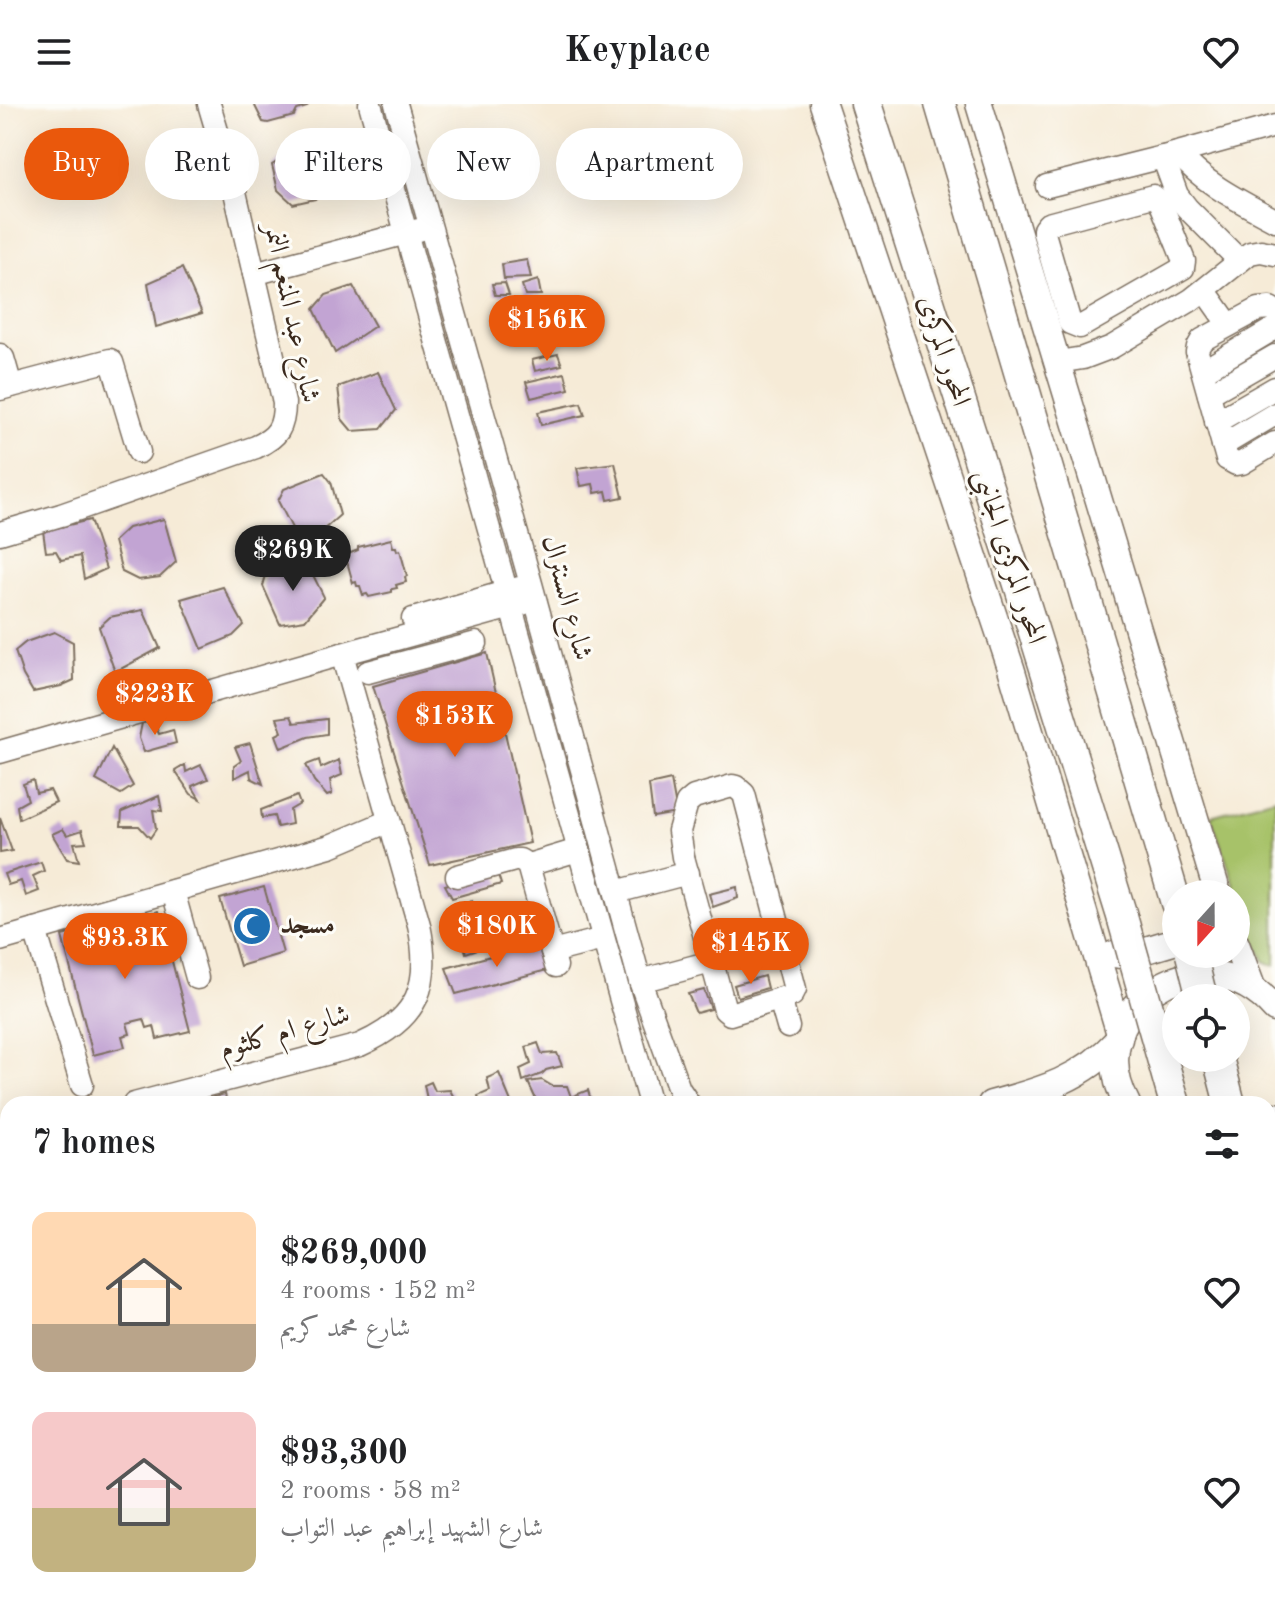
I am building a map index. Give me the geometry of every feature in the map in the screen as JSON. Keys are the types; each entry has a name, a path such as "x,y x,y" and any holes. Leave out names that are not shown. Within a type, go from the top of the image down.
{"highway":[{"name":"المحور المركزى","path":"866,104 1121,913 1173,1096"},
{"path":"940,104 1169,880"},
{"path":"1222,1072 1228,1096"}],"main road":[{"name":"المحور المركزى الجانبى","path":"823,104 1011,668 1120,1036"},
{"path":"979,104 1213,880"},
{"path":"1093,944 1107,952 1126,956 1162,945"},
{"path":"1249,968 1266,999"},
{"path":"1124,1096 1116,1069 1120,1036 1127,1019 1147,995 1175,979 1190,975 1222,976 1237,980 1266,999"},
{"path":"1023,1096 1077,1074 1107,1052 1120,1036"}],"street":[{"name":"شارع عبد المنعم النمر","path":"0,533 256,447 269,441 279,430 284,417 284,403 235,192 209,104"},
{"name":"شارع السنترال","path":"370,104 648,1096"},
{"name":"شارع السنترال","path":"396,104 640,981 684,1096"},
{"path":"1047,186 1275,126"},
{"path":"1170,155 1177,195 1196,219 1239,260"},
{"path":"1170,155 1210,184 1275,220"},
{"path":"1153,196 1160,201 1172,231 1184,261 1181,270 1080,327 1070,323 1044,233 1048,224 1153,196"},
{"path":"1172,231 1196,219"},
{"path":"254,274 430,227"},
{"path":"1058,362 1083,358 1112,347 1205,291 1250,253 1261,251 1275,254"},
{"path":"1205,291 1229,325"},
{"path":"1275,311 1259,309 1199,343 1197,352 1227,459 1236,464 1275,443"},
{"path":"1203,371 1275,328"},
{"path":"0,355 3,358 5,388 110,360 139,452"},
{"path":"1209,394 1275,356"},
{"path":"1216,422 1275,388"},
{"path":"1223,445 1275,414"},
{"path":"0,737 534,592"},
{"path":"0,752 440,627 508,600"},
{"path":"440,627 446,651"},
{"path":"368,672 476,643"},
{"name":"شارع ام كلثوم","path":"191,1096 360,1045 381,1036 401,1020 416,1000 424,976 424,950 342,654"},
{"path":"732,786 744,794 795,989 792,995 730,1014 725,1010 711,962 679,831 687,803 694,797 732,786"},
{"path":"0,940 330,846 389,821"},
{"path":"528,865 578,850"},
{"path":"457,876 520,860 528,865 554,959 603,939"},
{"path":"616,892 688,873"},
{"path":"173,891 197,978"},
{"path":"35,930 82,1085"},
{"path":"640,981 711,962"},
{"path":"780,999 788,1027"}],"green space":[{"path":"1275,798 1275,966 1264,961 1250,930 1250,880 1233,880 1211,816"}],"building":[{"path":"254,104 308,104 297,110 294,116 268,123 263,122"},
{"path":"289,200 311,200 293,204"},
{"path":"527,260 531,278 504,279 502,264"},
{"path":"182,268 202,313 156,327 148,283"},
{"path":"538,280 541,295 525,295 522,285"},
{"path":"505,283 509,295 495,295 492,284"},
{"path":"353,286 375,326 335,353 314,309 326,295"},
{"path":"540,308 544,320 509,330 505,317"},
{"path":"544,322 547,331 513,341 509,331"},
{"path":"558,354 562,365 535,371 532,360"},
{"path":"378,372 396,410 381,429 352,431 342,419 338,387"},
{"path":"565,373 569,389 531,398 526,382"},
{"path":"581,403 585,415 541,425 538,412"},
{"path":"615,463 623,497 608,500 606,491 595,493 593,484 581,486 577,468"},
{"path":"324,473 331,482 340,515 322,531 296,536 278,501 284,489"},
{"path":"164,519 176,562 160,577 138,580 122,572 114,541 128,528"},
{"path":"90,520 106,569 84,579 80,556 61,560 56,551 46,552 43,531"},
{"path":"391,539 393,547 400,550 406,582 396,585 392,592 369,597 363,595 360,586 353,583 346,558 348,554 358,550 358,547"},
{"path":"307,563 324,597 305,620 280,624 263,586 266,575"},
{"path":"223,587 244,625 233,636 202,649 181,599"},
{"path":"143,610 160,648 115,672 99,627 110,617"},
{"path":"54,632 73,642 74,680 33,692 15,651 26,642"},
{"path":"487,653 530,843 430,865 373,686"},
{"path":"291,716 294,723 327,719 327,734 308,737 281,748 276,735 282,732 277,718"},
{"path":"153,721 159,734 173,730 176,743 144,752 139,738 142,723"},
{"path":"250,743 263,784 251,778 250,770 234,778 234,766 241,761 235,747"},
{"path":"112,748 133,786 121,794 96,780"},
{"path":"319,760 321,768 339,760 342,775 330,780 332,794 327,796 306,765"},
{"path":"185,765 186,772 201,765 208,779 192,786 200,799 191,794 175,771"},
{"path":"33,780 36,793 50,790 56,802 19,819 17,806 28,800 23,784"},
{"path":"671,780 677,813 653,817 649,785"},
{"path":"159,796 162,811 153,810 156,829 150,838 139,826 121,826 122,812"},
{"path":"297,796 300,804 290,810 292,824 277,827 274,816 262,818 261,810"},
{"path":"0,818 12,851 0,853"},
{"path":"63,829 67,835 82,830 86,842 74,843 79,861 67,859 52,834"},
{"path":"41,862 44,871 33,876 39,891 26,896 21,881 8,885 4,874"},
{"path":"497,872 501,884 452,898 445,885"},
{"name":"مسجد","path":"264,887 283,953 240,966 220,899"},
{"path":"737,887 738,898 713,907 709,894"},
{"path":"472,901 493,944 466,953 453,908"},
{"path":"159,911 190,1031 157,1039 154,1026 147,1028 144,1019 127,1023 130,1034 122,1036 125,1047 93,1055 62,936"},
{"path":"750,930 752,943 726,952 721,940"},
{"path":"539,943 547,970 456,994 446,968"},
{"path":"764,976 767,988 738,997 734,985"},
{"path":"704,990 711,1009 696,1013 688,994"},
{"path":"538,1043 542,1054 557,1053 562,1066 523,1081 520,1069 531,1064 526,1047"},
{"path":"499,1073 509,1096 478,1096 490,1091 487,1078"},
{"path":"542,1080 552,1086 567,1086 571,1096 534,1096 528,1082"},
{"path":"431,1082 435,1091 450,1090 453,1096 426,1096 424,1085"},
{"path":"588,1090 590,1096 573,1096"}],"place":[{"name":"مسجد","path":"252,926"}]}
